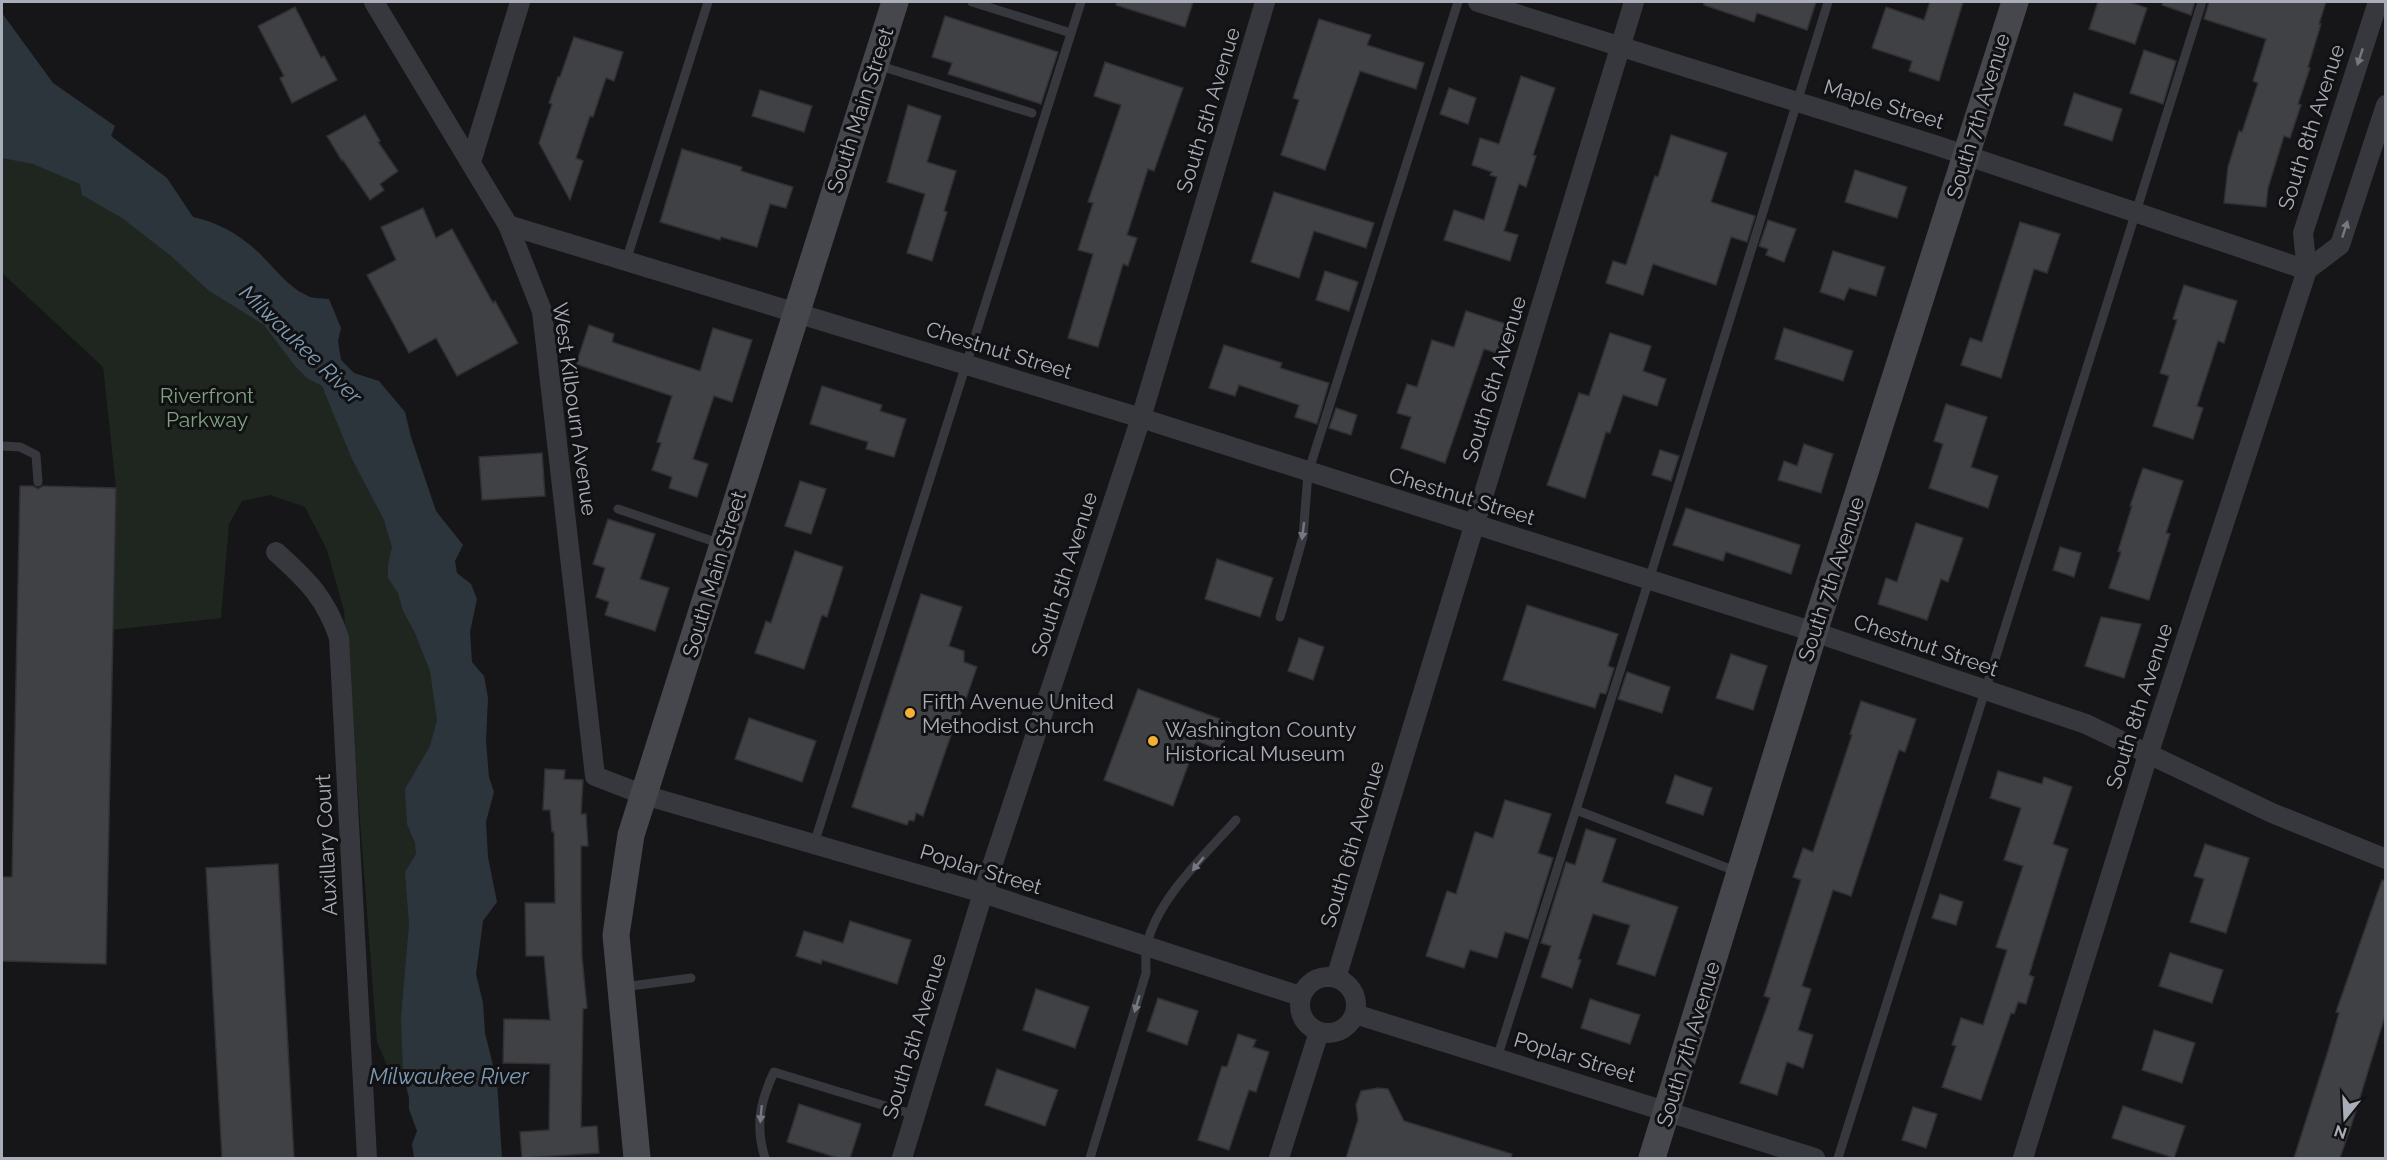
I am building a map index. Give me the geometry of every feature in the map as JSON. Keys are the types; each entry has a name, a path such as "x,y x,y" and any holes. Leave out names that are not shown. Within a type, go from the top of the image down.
{"street":[{"name":"West Kilbourn Avenue","path":"374,2 508,225 542,311 595,776 644,795"},
{"path":"471,162 520,2"},
{"name":"South Main Street","path":"637,1158 616,935 632,835 895,2"},
{"name":"South 5th Avenue","path":"902,1158 983,893 1141,418 1265,2"},
{"name":"Maple Street","path":"1478,2 1966,155 2307,270"},
{"name":"South 6th Avenue","path":"1336,978 1634,2"},
{"name":"South 7th Avenue","path":"1652,1158 1814,632 2015,2"},
{"name":"South 8th Avenue","path":"2023,1158 2148,755 2307,270 2303,233 2378,2"},
{"path":"2307,270 2340,245 2385,105"},
{"name":"Chestnut Street","path":"508,225 1141,418 1308,473 1814,632 2086,724 2272,813 2385,860"},
{"name":"Auxillary Court","path":"276,552 309,581 332,616 339,638 367,1158"},
{"name":"Poplar Street","path":"644,795 983,893 1300,996"},
{"path":"1325,977 1336,978 1353,992 1356,1003 1355,1014 1341,1031 1330,1034 1319,1032 1309,1027 1302,1018 1299,1008 1300,996 1315,980 1325,977"},
{"name":"Poplar Street","path":"1355,1014 1815,1158"},
{"path":"1280,1158 1319,1032"}],"lane":[{"path":"626,261 708,2"},
{"path":"972,2 1071,33"},
{"path":"814,844 1081,2"},
{"path":"1280,617 1303,537 1308,473 1458,2"},
{"path":"1497,1058 1649,580 1828,2"},
{"path":"1838,1158 2202,2"},
{"path":"875,64 1032,113"},
{"path":"2,446 20,447 36,455 38,482"},
{"path":"618,508 723,545"},
{"path":"1576,810 1740,873"},
{"path":"1090,1158 1146,973 1146,947 1165,903 1236,820"},
{"path":"621,987 691,978"},
{"path":"766,1158 761,1146 759,1119 763,1096 774,1072 915,1115"}],"green space":[{"name":"Riverfront Parkway","path":"2,138 67,172 276,332 329,389 376,488 432,651 444,716 421,850 411,1075 392,1077 377,1042 344,611 327,550 305,507 270,495 242,501 229,524 221,618 111,630 116,488 103,367 2,273"}],"water":[{"name":"Milwaukee River","path":"2,13 53,83 115,126 111,136 167,178 193,217 213,223 240,237 300,292 311,297 329,299 341,328 338,341 341,360 354,373 379,381 405,412 436,511 463,545 455,561 457,573 471,584 477,599 470,632 472,662 484,676 488,698 486,741 489,777 494,792 486,822 488,857 497,902 483,921 476,974 483,1003 485,1033 497,1081 502,1158 414,1158 412,1144 417,1131 409,1109 409,1098 403,1073 401,1018 409,924 405,872 416,854 415,843 407,824 405,789 430,746 437,720 430,671 415,633 403,611 398,593 388,578 392,547 384,520 352,459 322,386 307,378 295,366 264,325 208,290 171,256 122,218 82,195 80,184 33,164 2,158"}],"building":[{"path":"1117,2 1193,2 1185,27 1116,5"},
{"path":"1704,2 1816,2 1807,30 1757,13 1754,22 1704,5"},
{"path":"1930,2 1963,2 1939,81 1909,71 1912,61 1872,48 1886,7 1924,20"},
{"path":"2098,2 2129,2 2147,8 2135,44 2089,29"},
{"path":"2163,2 2195,2 2191,15 2162,5"},
{"path":"2209,2 2326,2 2308,67 2310,68 2298,104 2301,105 2290,138 2284,136 2268,188 2266,207 2224,203 2228,167 2258,83 2253,81 2266,39 2204,19"},
{"path":"295,7 321,58 324,56 337,80 292,103 280,78 284,76 258,26"},
{"path":"945,16 1058,52 1041,104 948,74 952,63 932,57"},
{"path":"1319,19 1371,35 1367,45 1424,63 1416,89 1360,71 1325,170 1281,155 1299,100 1293,98"},
{"path":"574,37 623,52 614,81 606,78 593,117 590,116 576,158 583,161 570,200 539,143 552,104 549,103"},
{"path":"2144,50 2176,61 2163,104 2130,93"},
{"path":"1105,62 1183,88 1154,171 1148,169 1127,235 1137,238 1128,266 1123,264 1098,347 1068,338 1093,254 1078,250 1093,203 1088,202 1121,105 1094,96"},
{"path":"1521,76 1555,88 1533,155 1536,156 1526,187 1519,184 1504,231 1518,235 1510,261 1444,240 1454,210 1484,220 1497,177 1490,175 1492,172 1472,165 1480,138 1499,144"},
{"path":"1449,88 1476,98 1468,124 1440,114"},
{"path":"760,90 812,106 804,132 752,116"},
{"path":"2074,93 2122,109 2112,141 2064,125"},
{"path":"908,105 941,116 927,162 956,171 944,211 947,212 932,261 907,253 925,194 887,182"},
{"path":"365,115 380,141 378,142 398,171 380,184 384,190 370,200 327,136"},
{"path":"1671,135 1727,153 1711,202 1755,216 1747,242 1731,237 1716,285 1653,264 1643,295 1606,283 1613,261 1626,265"},
{"path":"682,149 742,167 741,171 793,187 786,208 770,204 757,247 721,237 720,240 660,222"},
{"path":"1855,170 1907,187 1897,218 1845,202"},
{"path":"1274,192 1374,223 1366,248 1314,231 1299,278 1251,262"},
{"path":"423,208 436,238 452,229 518,343 457,376 436,338 409,353 367,275 396,260 381,227"},
{"path":"1768,220 1796,229 1784,262 1766,255 1768,249 1759,246"},
{"path":"2020,222 2060,234 2047,273 2034,269 2001,378 1961,365 1970,338 1982,342"},
{"path":"1833,251 1885,267 1876,296 1849,288 1844,300 1820,292"},
{"path":"1325,271 1358,282 1349,311 1316,300"},
{"path":"2184,285 2237,301 2224,343 2218,341 2197,406 2203,408 2193,439 2153,426 2169,376 2160,373 2177,320 2173,319"},
{"path":"1466,311 1506,324 1497,353 1484,349 1445,463 1401,448 1411,417 1397,413 1407,384 1417,387 1432,340 1454,347"},
{"path":"589,325 614,334 612,342 700,371 713,328 752,340 732,402 714,396 693,459 708,464 697,497 669,488 672,477 652,470 661,443 657,442 672,396 576,364"},
{"path":"1784,328 1853,351 1843,381 1775,359"},
{"path":"1610,333 1651,346 1643,371 1666,379 1657,406 1623,395 1610,433 1606,432 1585,498 1547,485 1579,393 1589,396"},
{"path":"1224,345 1282,363 1280,368 1329,383 1317,424 1295,417 1299,405 1239,385 1235,396 1209,388"},
{"path":"822,386 882,405 880,411 906,419 894,457 866,449 868,442 810,424"},
{"path":"1946,404 1987,417 1971,467 1998,476 1988,508 1929,488 1943,444 1934,441"},
{"path":"1336,408 1357,415 1351,435 1329,428"},
{"path":"1804,444 1833,454 1821,493 1778,480 1784,461 1797,466"},
{"path":"1660,450 1679,456 1671,481 1652,475"},
{"path":"542,453 545,496 482,500 479,457"},
{"path":"2143,468 2183,481 2166,533 2170,534 2149,600 2109,588 2121,552 2118,551 2132,506 2130,506"},
{"path":"800,481 826,489 811,534 785,526"},
{"path":"20,486 33,486 38,489 43,486 116,488 106,964 2,961 2,877 12,877"},
{"path":"1686,508 1800,545 1791,574 1726,552 1723,561 1673,545"},
{"path":"608,519 655,534 640,579 669,588 655,631 605,615 609,602 596,597 605,568 593,564"},
{"path":"1916,523 1963,538 1948,582 1941,579 1927,620 1878,604 1886,578 1897,582"},
{"path":"2060,547 2081,553 2074,577 2053,570"},
{"path":"795,551 843,567 827,617 822,615 804,669 755,653 766,621 771,623"},
{"path":"1217,559 1273,578 1260,617 1205,599"},
{"name":"Fifth Avenue United Methodist Church","path":"921,594 962,607 949,646 964,651 964,662 977,667 923,816 916,813 914,821 909,820 907,825 852,807"},
{"path":"1527,605 1618,634 1608,666 1614,668 1606,694 1600,693 1595,708 1503,680"},
{"path":"2101,617 2141,624 2124,678 2085,666"},
{"path":"1299,638 1324,647 1313,680 1288,671"},
{"path":"1731,654 1767,666 1753,710 1716,698"},
{"path":"1627,672 1670,687 1662,713 1618,699"},
{"path":"1138,689 1231,723 1221,750 1197,741 1173,806 1104,780"},
{"path":"1861,701 1916,719 1905,752 1899,750 1851,896 1833,890 1802,986 1811,989 1798,1030 1813,1035 1803,1068 1787,1062 1777,1095 1740,1083 1770,998 1764,996 1801,880 1793,877 1803,848 1813,852"},
{"path":"749,718 816,741 802,782 735,759"},
{"path":"545,769 565,770 564,779 583,780 581,814 586,814 588,846 581,846 582,957 587,1008 583,1009 581,1127 597,1126 599,1153 522,1158 520,1132 549,1130 550,1064 503,1063 504,1019 550,1020 544,956 526,956 525,903 555,903 554,832 552,832 550,810 543,810"},
{"path":"1998,771 2042,784 2044,777 2072,787 2053,844 2068,849 2029,975 2034,977 2026,1004 2018,1002 2014,1014 2011,1013 1981,1100 1942,1087 1956,1046 1952,1045 1961,1018 1983,1025 2007,950 1996,947 2023,866 2004,860 2021,808 1990,798"},
{"path":"1675,775 1712,788 1703,815 1666,803"},
{"path":"1505,800 1551,814 1538,853 1553,858 1528,939 1505,932 1497,958 1470,950 1464,968 1426,956 1447,891 1456,894 1475,832 1493,838"},
{"path":"1586,829 1616,839 1602,882 1678,907 1655,976 1617,964 1630,925 1593,914 1578,959 1581,960 1572,988 1541,977 1551,946 1541,943 1566,862 1575,865"},
{"path":"2205,844 2249,858 2226,933 2190,922 2204,879 2194,876"},
{"path":"278,864 294,1158 222,1158 206,868"},
{"path":"2382,880 2385,881 2385,1016 2354,1117 2340,1158 2294,1158 2339,1013 2336,1012"},
{"path":"1940,894 1963,902 1956,925 1932,918"},
{"path":"850,921 911,940 897,984 822,960 821,964 796,956 804,931 843,943"},
{"path":"2170,953 2223,970 2212,1003 2159,986"},
{"path":"1036,989 1089,1007 1075,1048 1023,1030"},
{"path":"1158,998 1198,1011 1187,1045 1147,1031"},
{"path":"1590,999 1640,1015 1630,1044 1581,1028"},
{"path":"2154,1030 2195,1043 2182,1083 2142,1070"},
{"path":"1238,1034 1256,1040 1253,1047 1269,1052 1256,1092 1249,1090 1229,1150 1198,1140 1222,1066 1227,1067"},
{"path":"997,1069 1058,1090 1045,1126 985,1105"},
{"path":"1388,1089 1404,1121 1512,1154 1511,1158 1346,1158 1358,1120 1356,1105 1361,1091"},
{"path":"799,1104 861,1124 850,1158 838,1158 787,1142"},
{"path":"2123,1106 2185,1126 2174,1158 2112,1138"},
{"path":"1913,1107 1937,1114 1926,1148 1902,1140"}],"place":[{"name":"Fifth Avenue United Methodist Church","path":"910,713"},
{"name":"Washington County Historical Museum","path":"1153,741"}]}
